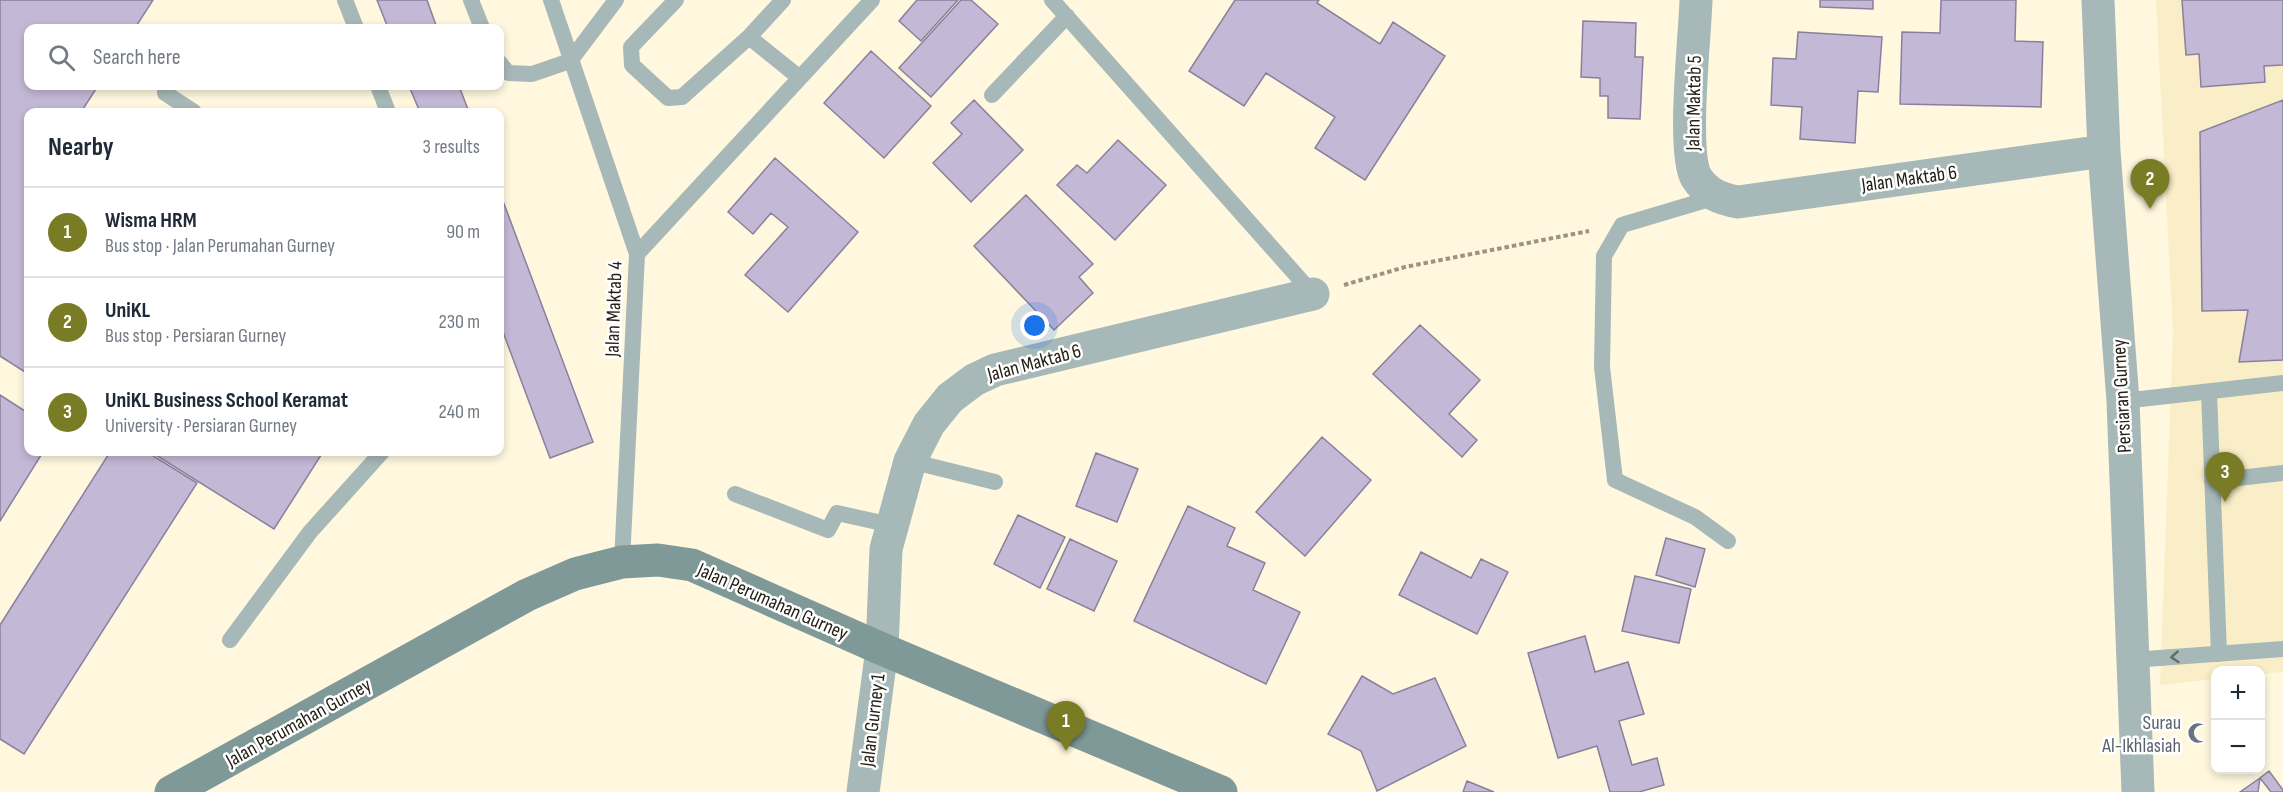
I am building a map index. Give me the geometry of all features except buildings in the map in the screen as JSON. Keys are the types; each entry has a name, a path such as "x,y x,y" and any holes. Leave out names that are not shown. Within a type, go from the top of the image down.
{"street":[{"name":"Jalan Maktab 5","path":"1696,0 1690,158 1695,175 1704,188 1716,197"},
{"name":"Persiaran Gurney","path":"2098,0 2104,152 2122,401 2138,792"},
{"name":"Jalan Maktab 6","path":"1716,197 1738,202 2104,152"},
{"name":"Jalan Maktab 6","path":"882,649 886,549 891,525 910,461 930,424 950,398 974,380 995,370 1313,294"},
{"name":"Jalan Perumahan Gurney","path":"171,792 527,595 575,574 622,562 657,560 692,565 882,649 1221,792"},
{"name":"Jalan Gurney 1","path":"863,792 882,649"}],"lane":[{"path":"345,0 354,24"},
{"path":"471,0 480,24"},
{"name":"Jalan Maktab 4","path":"551,0 637,254 622,562"},
{"path":"504,68 508,73 532,74 570,61 616,0"},
{"path":"676,0 631,47 632,65 668,98 682,97 749,37 783,0"},
{"path":"637,254 872,0"},
{"path":"1052,0 1313,294"},
{"path":"992,95 1067,16"},
{"path":"749,37 800,78"},
{"path":"380,90 386,108"},
{"path":"165,93 188,108"},
{"path":"1716,197 1622,225 1604,256 1602,367 1615,480 1695,517 1728,541"},
{"path":"2122,401 2283,383"},
{"path":"2209,393 2219,654"},
{"path":"230,640 310,532 377,456"},
{"path":"910,461 994,482"},
{"path":"2212,481 2283,473"},
{"path":"735,494 828,530 837,513 891,525"},
{"path":"2132,660 2283,649"}],"path":[{"path":"1313,294 1405,267 1622,225"}],"shaded area":[{"path":"2156,0 2283,0 2283,672 2265,674 2265,666 2211,666 2211,679 2160,685 2173,333"}],"place":[{"name":"UniKL","path":"2150,209"},
{"name":"UniKL Business School Keramat","path":"2225,502"},
{"name":"Surau Al-Ikhlasiah","path":"2198,733"},
{"name":"Wisma HRM","path":"1066,751"}]}
